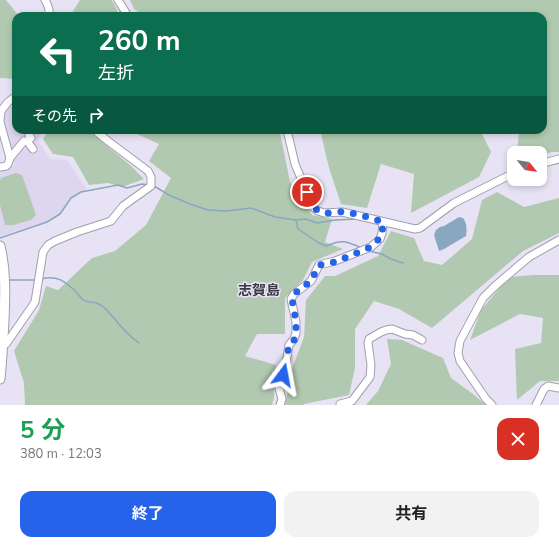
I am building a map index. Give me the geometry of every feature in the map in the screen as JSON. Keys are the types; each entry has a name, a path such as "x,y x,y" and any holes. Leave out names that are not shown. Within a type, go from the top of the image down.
{"main road":[{"path":"0,246 3,259 3,345 0,379"}],"street":[{"path":"45,0 48,4 50,12"},
{"path":"118,0 126,12"},
{"path":"10,158 0,122 1,111 12,99"},
{"path":"29,134 31,138 27,141 33,150"},
{"path":"3,345 6,344 35,302 43,252 48,245 77,232 111,221 123,206 151,186 151,177 148,171 99,134"},
{"path":"288,134 295,164 313,207 324,213 342,212 360,215 415,229 420,228 454,203 507,176"},
{"path":"0,168 8,164 10,158 24,141"},
{"path":"547,162 559,159"},
{"path":"280,405 282,399 279,388 289,345 294,340 296,333 296,322 292,299 294,294 311,281 319,265 335,262 371,247 382,234 383,222"},
{"path":"492,405 486,399 460,361 458,352 460,341 483,298 529,257 559,240"},
{"path":"340,404 352,401 370,377 371,365 368,343 369,339 380,332 392,329 422,340"},
{"path":"536,405 544,390 548,386 559,388"}],"shaded area":[{"path":"12,106 12,134 41,134 38,141 50,159 67,160 87,190 70,198 67,206 61,213 51,220 0,236 0,170 15,166 1,121 5,109"}],"green space":[{"path":"0,0 6,0 16,12 12,12 12,79 0,78"},
{"path":"80,0 112,0 118,12 72,12"},
{"path":"130,0 559,0 559,152 547,153 547,146 518,146 519,134 547,134 547,12 139,12 134,9"},
{"path":"46,134 93,134 144,179 122,187 108,183 89,185 73,157 53,154 43,139"},
{"path":"137,134 280,134 290,182 312,215 332,219 325,242 343,249 312,262 303,280 285,298 285,334 257,334 245,356 276,365 272,405 25,405 24,383 14,351 39,310 46,286 58,290 92,258 115,251 146,225 171,178 149,161 159,144"},
{"path":"321,134 482,134 491,152 479,177 411,213 414,174 381,164 367,208 341,204 329,168"},
{"path":"16,173 22,175 36,215 31,220 13,225 5,225 0,205 0,180 1,178"},
{"path":"497,192 524,207 559,198 559,233 523,251 432,328 399,309 374,301 355,329 355,368 349,395 304,405 285,405 292,369 304,337 306,300 325,276 335,276 378,256 391,231 414,238 424,261 442,265 472,239 482,200"},
{"path":"559,275 559,381 540,381 517,400 515,349 541,343 543,318 520,314 470,340 481,310 509,277"},
{"path":"387,339 402,340 443,358 451,378 486,405 366,405 378,391 391,364"}],"water":[{"path":"459,217 463,218 465,222 467,229 466,236 439,251 434,235 436,230"}],"waterway":[{"path":"0,238 47,222 60,214 71,198 81,192 118,185 127,188 142,184 149,185"},
{"path":"154,186 169,195 208,210 227,211 251,208 275,217 296,220 306,219 317,223 335,220 358,219"},
{"path":"296,220 298,229 326,246 336,242 344,242 362,248"},
{"path":"369,251 382,254 403,263"},
{"path":"41,279 56,278 68,285 84,301 101,305 125,331 139,343"},
{"path":"9,280 37,280"}],"district":[{"name":"志賀島","path":"259,290"}],"route":[{"path":"283,375 289,345 294,340 296,333 296,322 292,299 294,294 311,281 319,265 335,262 371,247 380,238 383,228 383,222 360,215 342,212 324,213 313,207 307,192"}]}
